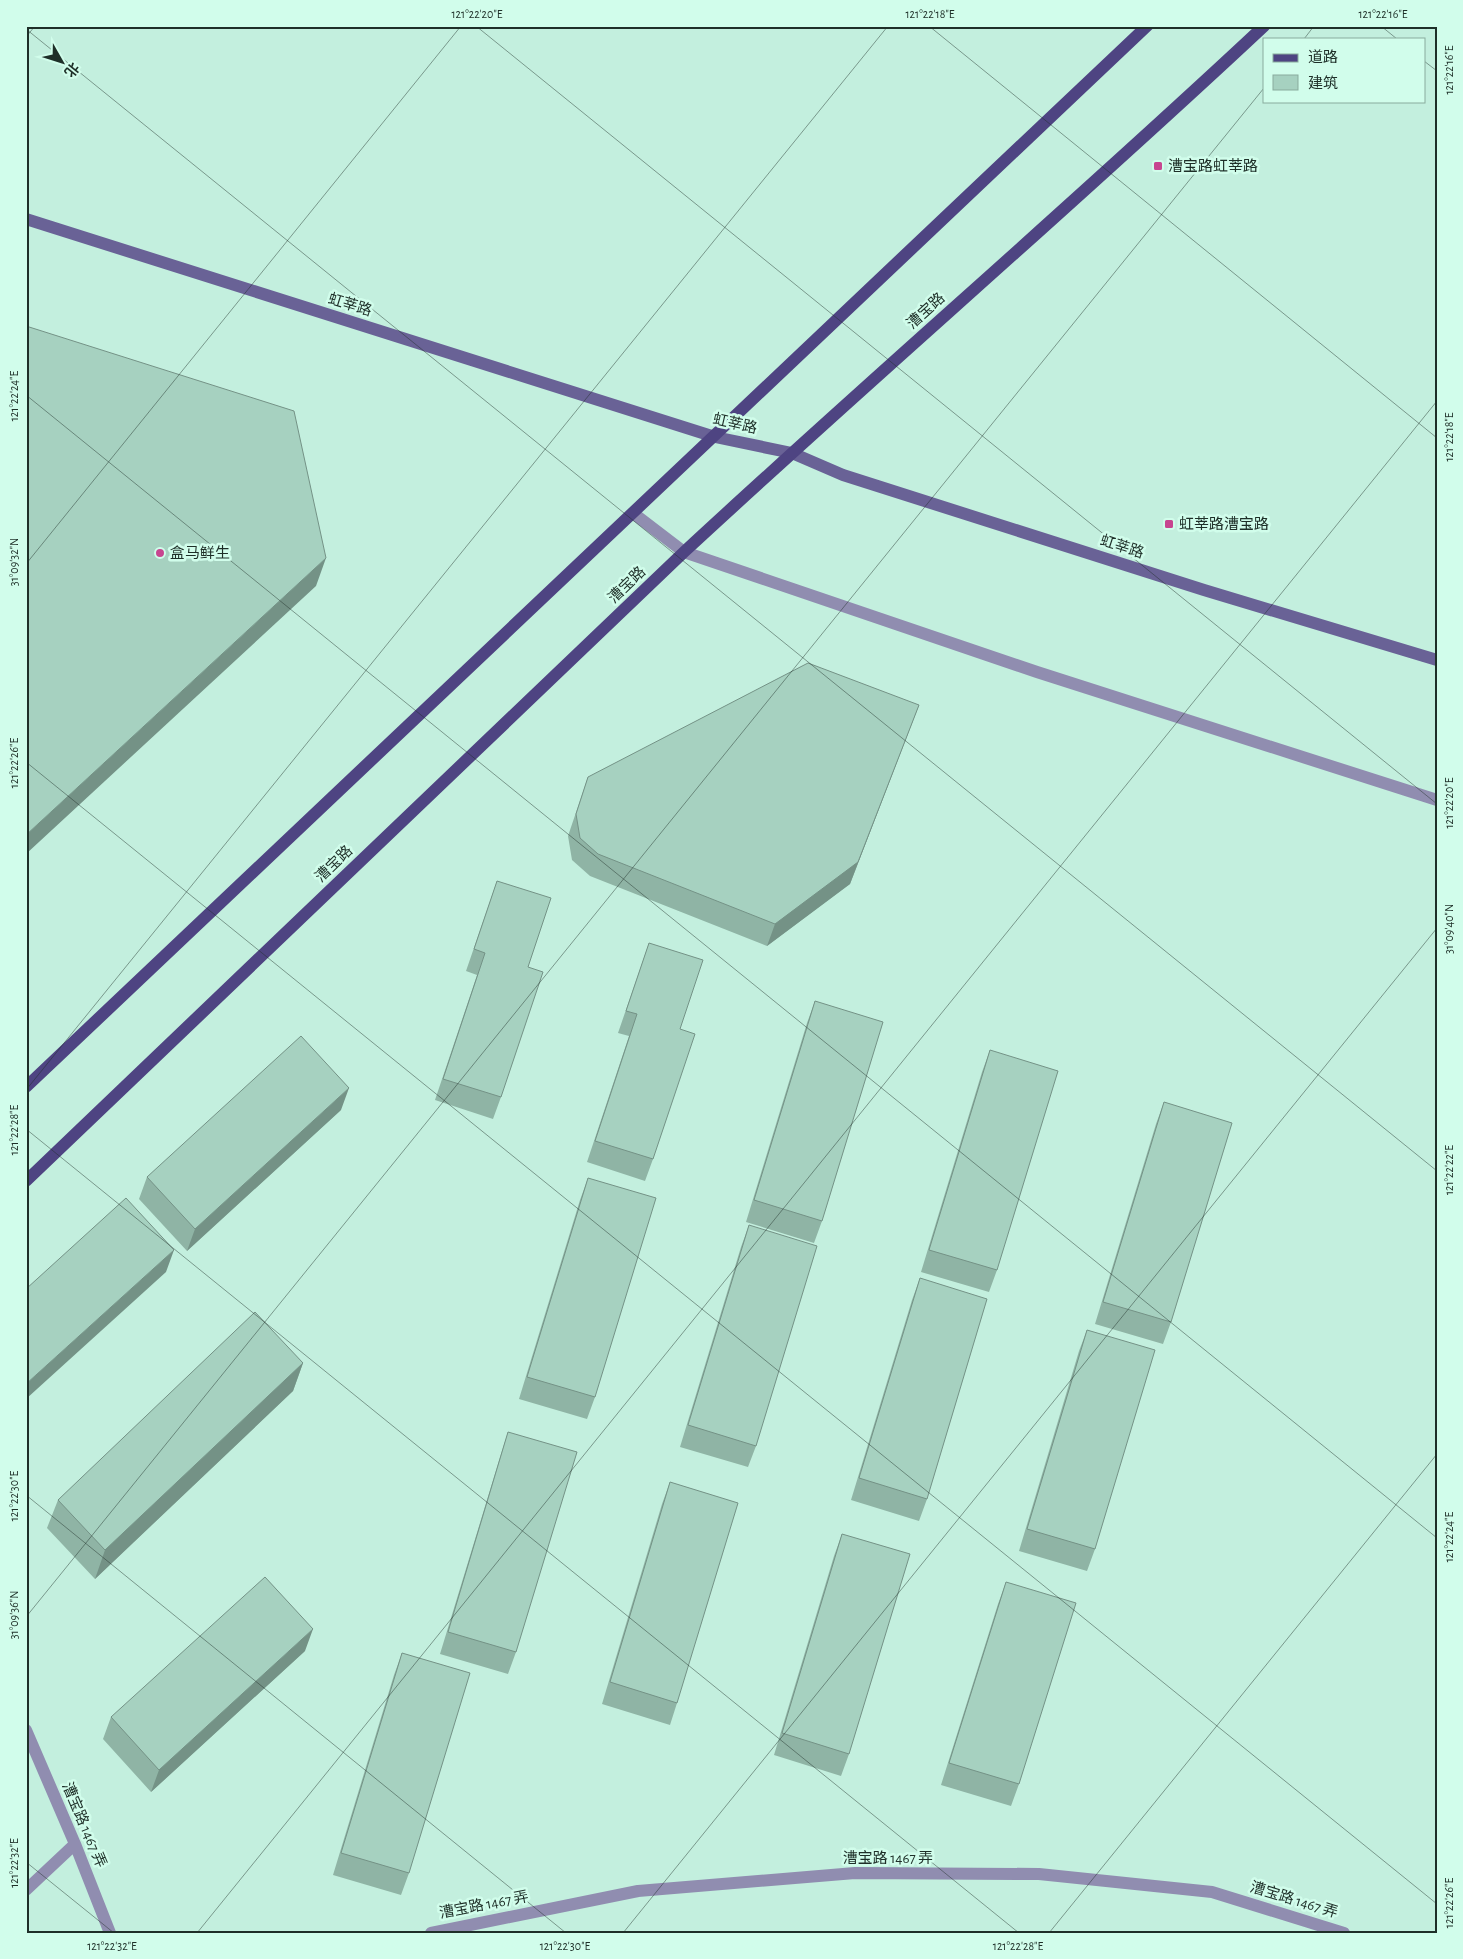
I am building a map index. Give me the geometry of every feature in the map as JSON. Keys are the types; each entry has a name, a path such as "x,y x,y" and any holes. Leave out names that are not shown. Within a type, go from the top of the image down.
{"main road":[{"path":"26,1087 715,437 1147,26"},
{"name":"漕宝路","path":"26,1181 684,552 1140,142 1264,26"}],"street":[{"name":"虹莘路","path":"26,219 715,437 792,453 852,478 1186,584 1437,660"},
{"path":"634,513 684,552 1037,672 1437,800"},
{"name":"漕宝路 1467 弄","path":"26,1730 76,1844 110,1933"},
{"path":"26,1890 76,1844"},
{"name":"漕宝路 1467 弄","path":"431,1933 638,1891 855,1873 1039,1874 1212,1892 1344,1933"}],"building":[{"path":"26,326 294,411 326,558 26,835"},
{"path":"808,663 919,705 858,862 775,924 598,854 580,838 576,814 588,777"},
{"path":"497,881 551,898 528,967 543,972 501,1097 443,1079 485,953 474,949"},
{"path":"649,943 703,960 680,1029 695,1034 653,1159 595,1141 637,1014 626,1011"},
{"path":"815,1001 883,1022 822,1221 754,1200"},
{"path":"301,1036 349,1088 195,1229 147,1177"},
{"path":"990,1050 1058,1071 997,1270 929,1250"},
{"path":"1164,1102 1232,1123 1171,1322 1103,1302"},
{"path":"588,1178 656,1198 595,1397 527,1377"},
{"path":"126,1198 174,1250 26,1384 26,1289"},
{"path":"749,1225 817,1246 756,1446 688,1425"},
{"path":"920,1278 987,1299 927,1499 859,1478"},
{"path":"255,1312 303,1363 105,1550 58,1500"},
{"path":"1087,1330 1155,1350 1095,1549 1027,1529"},
{"path":"508,1432 577,1452 516,1652 448,1632"},
{"path":"670,1482 738,1503 677,1703 610,1682"},
{"path":"842,1534 910,1554 849,1754 782,1733"},
{"path":"265,1577 313,1629 159,1770 111,1717"},
{"path":"1006,1582 1076,1603 1019,1784 949,1763"},
{"path":"402,1653 470,1673 409,1873 341,1853"}],"place":[{"name":"漕宝路虹莘路","path":"1158,166"},
{"name":"虹莘路漕宝路","path":"1169,524"},
{"name":"盒马鲜生","path":"160,553"}]}
